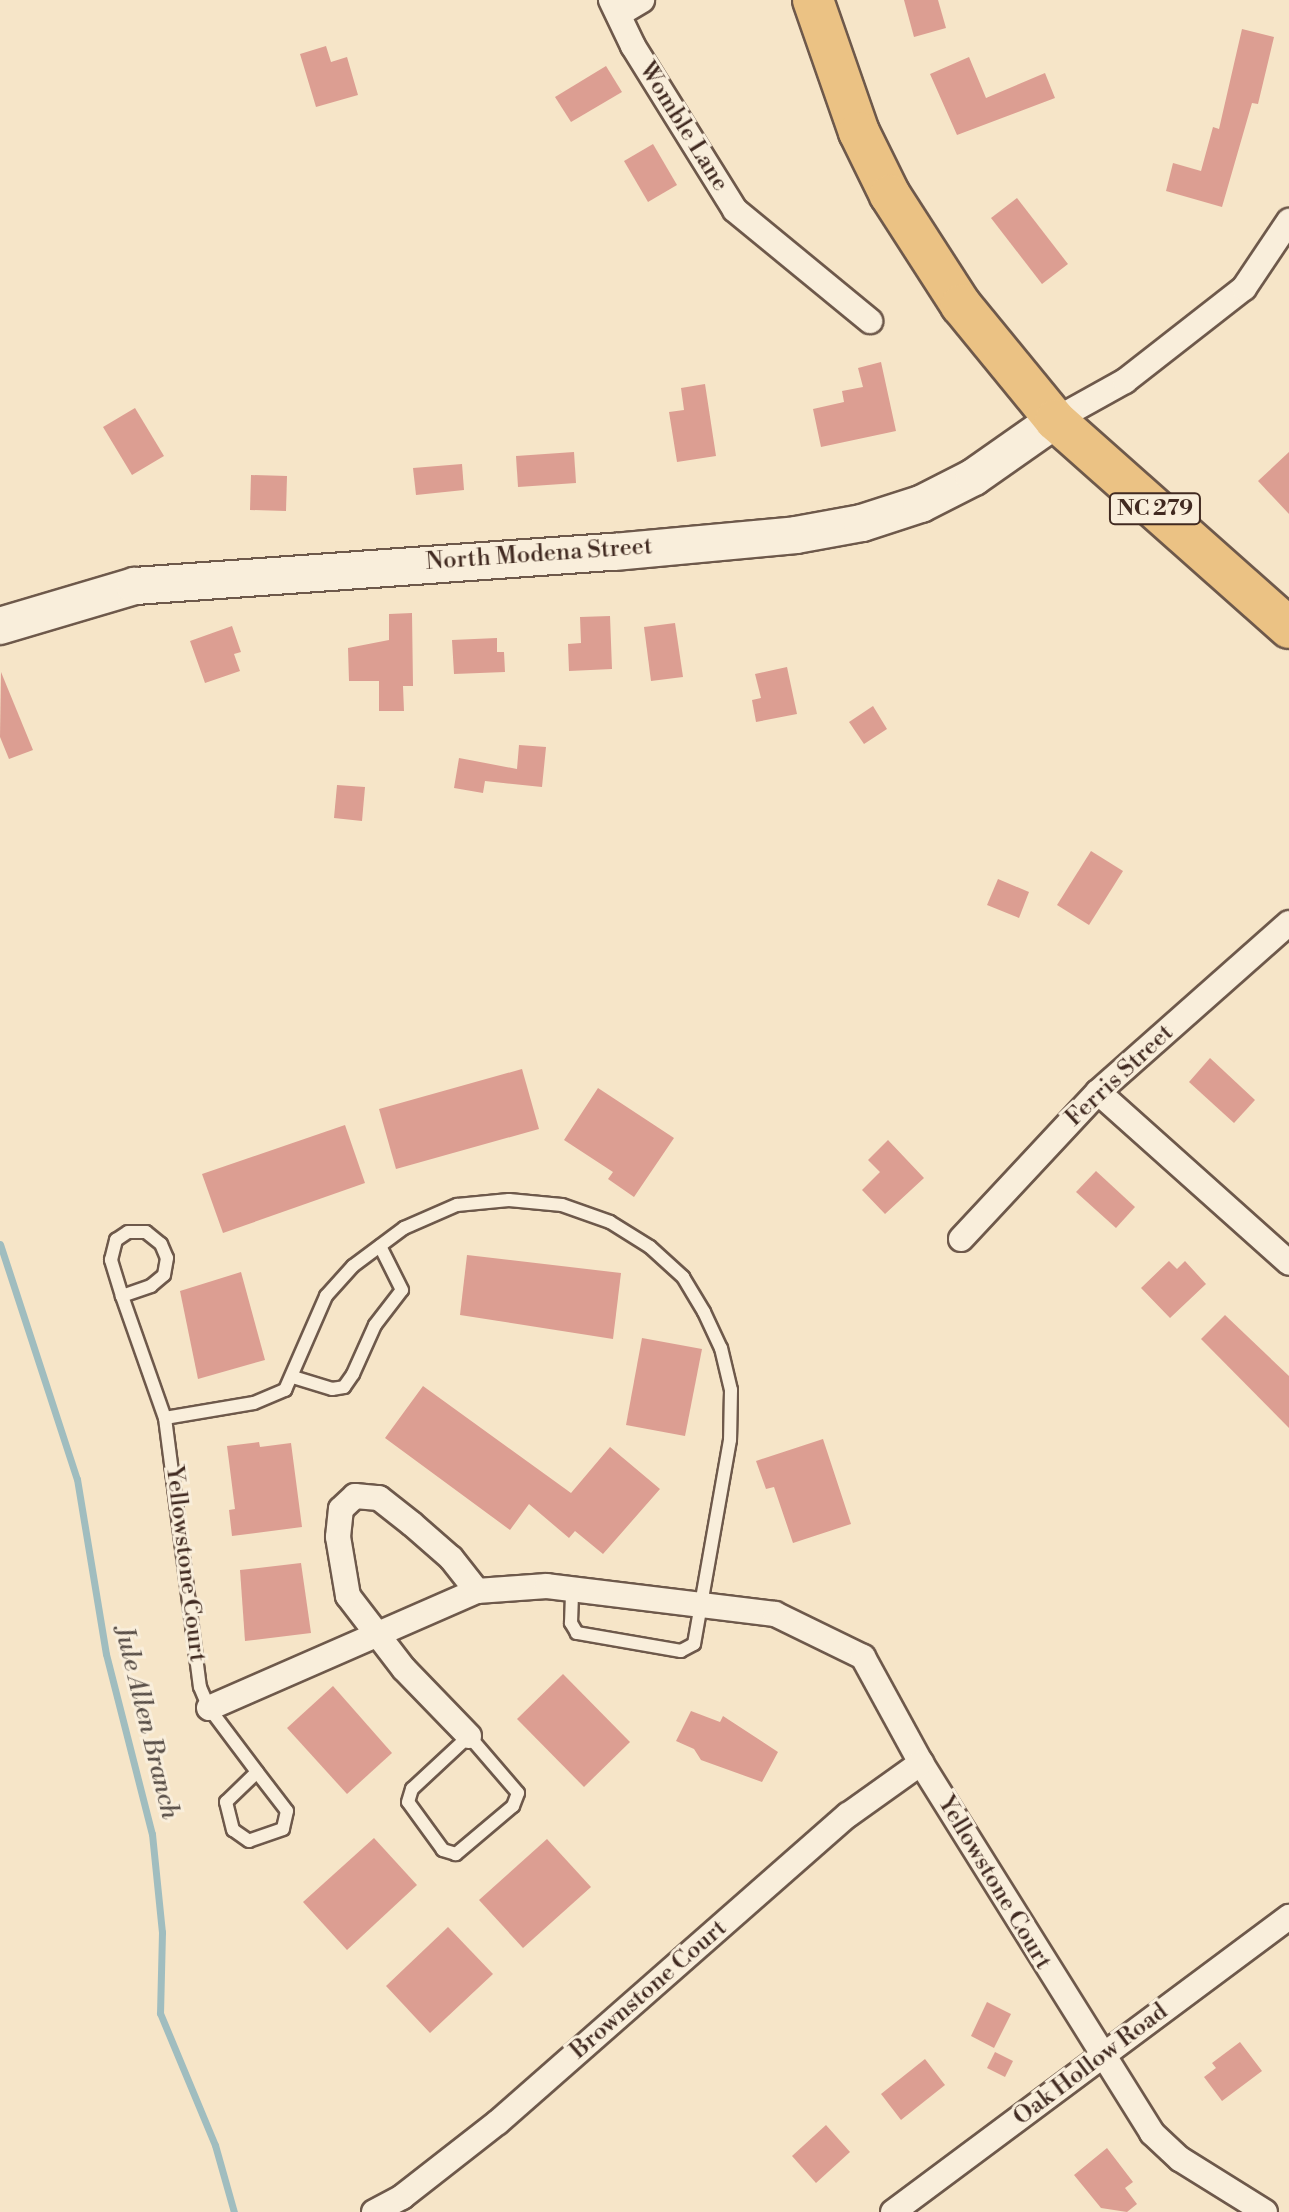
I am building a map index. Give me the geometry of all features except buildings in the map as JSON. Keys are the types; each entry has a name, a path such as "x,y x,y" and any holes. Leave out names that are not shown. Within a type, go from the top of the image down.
{"main road":[{"name":"NC 279","path":"813,0 833,69 890,195 961,305 1055,420 1289,628"}],"street":[{"name":"Womble Lane","path":"642,0 615,7 633,46 735,210 870,321"},
{"path":"1055,420 1125,381 1244,288 1289,221"},
{"name":"North Modena Street","path":"0,626 135,586 614,552 796,535 862,523 921,504 974,477 1055,420"},
{"name":"Ferris Street","path":"961,1239 1098,1092 1289,923"},
{"path":"1098,1092 1289,1263"},
{"path":"469,1736 377,1634 348,1596 343,1573 341,1509 355,1496 379,1498 451,1558 477,1591"},
{"name":"Yellowstone Court","path":"209,1708 477,1591 547,1586 775,1614 863,1657 921,1763 1101,2057 1152,2133 1180,2159 1265,2212"},
{"name":"Brownstone Court","path":"374,2212 402,2197 498,2122 848,1815 921,1763"},
{"name":"Oak Hollow Road","path":"893,2212 1289,1917"}],"lane":[{"path":"165,1418 254,1403 285,1390 293,1377 304,1337 326,1296 404,1228 457,1205 509,1200 562,1205 610,1222 650,1247 683,1277 721,1348 731,1390 724,1486 694,1644 681,1651 577,1633 571,1623 572,1590"},
{"name":"Yellowstone Court","path":"122,1296 151,1286 164,1275 167,1258 146,1232 128,1232 116,1240 111,1260 122,1296 165,1418 200,1687 209,1708 287,1811 283,1829 249,1841 233,1830 226,1802 257,1772"},
{"path":"293,1377 332,1389 344,1387 353,1374 375,1325 402,1290 380,1246"},
{"path":"469,1736 518,1793 513,1806 456,1854 443,1850 408,1802 412,1789 469,1736"}],"waterway":[{"name":"Jule Allen Branch","path":"0,1244 77,1479 106,1654 152,1834 162,1932 160,2013 215,2145 234,2212"}]}
